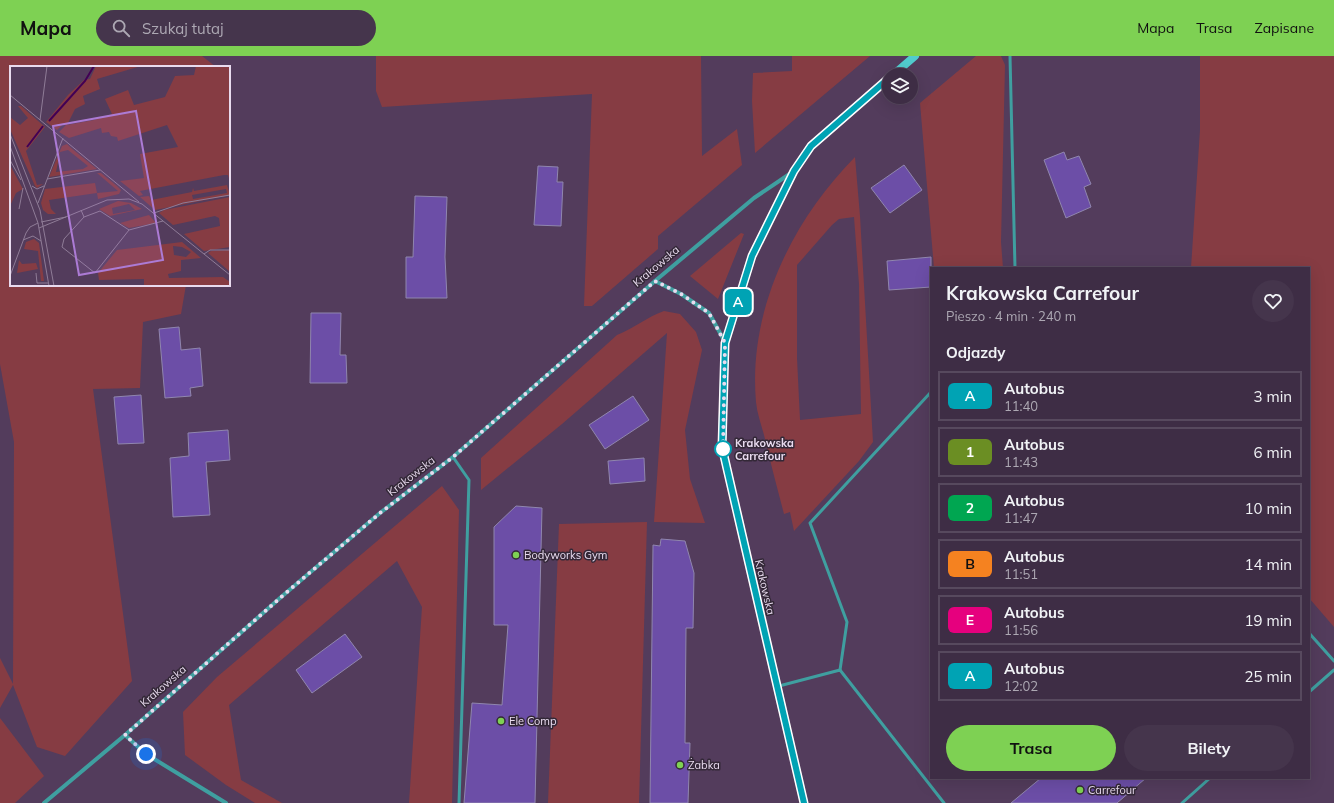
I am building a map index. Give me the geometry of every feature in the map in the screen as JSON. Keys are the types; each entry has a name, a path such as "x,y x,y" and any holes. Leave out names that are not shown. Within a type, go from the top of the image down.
{"main road":[{"path":"901,68 913,57"},
{"name":"Krakowska","path":"804,803 722,447 725,343 752,256 794,171 811,146 882,84"}],"street":[{"name":"Krakowska","path":"44,803 125,735 280,598 380,513 453,457 655,281 754,198 794,171"},
{"path":"655,281 681,294 709,313 725,343"},
{"path":"125,735 146,754 226,803"}],"lane":[{"path":"1010,56 1015,267"},
{"path":"930,393 810,522 847,622 840,670 944,803"},
{"path":"453,457 469,480 459,803"},
{"path":"1310,634 1334,661"},
{"path":"777,687 840,670"},
{"path":"1310,691 1334,670"},
{"path":"1182,803 1209,779"}],"shaded area":[{"path":"0,56 202,56 215,66 10,66 10,286 186,286 181,314 143,322 140,388 93,389 132,681 65,756 37,747 13,685 0,708 0,658 13,684 14,442 0,364"},
{"path":"376,56 701,56 702,156 737,129 742,165 658,236 658,249 592,306 584,306 592,94 382,107 376,91"},
{"path":"792,56 870,56 755,153 752,101 753,73 792,71"},
{"path":"976,56 1001,56 1005,65 1001,242 1003,267 934,267 920,103"},
{"path":"1200,56 1334,56 1334,627 1310,599 1310,267 1191,267 1200,130"},
{"path":"855,157 860,216 873,442 859,461 794,531 790,512 784,514 758,414 756,402 755,368 759,334 767,301 779,269 794,238 812,209 832,182","holes":["854,217 859,284 861,414 800,420 797,358 797,265 839,219"]},
{"path":"741,233 744,234 718,299 690,276"},
{"path":"664,311 680,314 696,332 702,350 685,430 690,479 705,523 654,522 667,333 562,424 481,490 481,458 617,335"},
{"path":"442,486 459,510 452,803 409,803 422,607 397,561 229,705 241,780 282,803 255,803 226,785 185,755 183,712 217,677"},
{"path":"647,522 639,803 548,803 559,524"},
{"path":"0,718 44,776 15,803 0,803"}],"building":[{"path":"1064,152 1067,160 1079,156 1091,184 1084,187 1091,207 1066,218 1044,160"},
{"path":"904,165 922,190 890,213 871,188"},
{"path":"538,166 558,167 557,182 563,182 561,226 534,225"},
{"path":"415,196 447,197 445,257 447,298 406,298 406,257 413,257"},
{"path":"931,257 930,287 889,290 887,261"},
{"path":"311,313 341,313 340,355 346,355 347,383 310,383"},
{"path":"179,327 181,350 200,348 203,386 190,388 191,396 165,398 159,329"},
{"path":"141,395 144,443 118,444 114,397"},
{"path":"633,396 649,420 605,449 589,425"},
{"path":"228,430 230,460 206,462 210,515 173,517 170,458 189,456 188,433"},
{"path":"644,458 645,481 610,484 608,461"},
{"path":"516,506 542,508 535,803 464,803 472,703 502,705 508,625 494,625 494,527"},
{"path":"661,539 685,541 694,573 693,628 686,628 685,743 690,743 688,803 650,803 653,545 660,546"},
{"path":"345,634 362,657 312,693 296,670"},
{"name":"Carrefour","path":"1040,779 1145,779 1117,803 1011,803"}],"bus line":[{"name":"A","path":"804,803 722,447 725,343 752,256 794,171 811,146 882,84"}],"place":[{"name":"Krakowska Carrefour","path":"723,449"},
{"name":"Bodyworks Gym","path":"516,555"},
{"name":"Ele Comp","path":"501,721"},
{"name":"Żabka","path":"680,765"},
{"name":"Carrefour","path":"1080,790"}],"route":[{"path":"146,754 125,735 280,598 380,513 453,457 655,281 681,294 709,313 725,343 723,449"}]}
